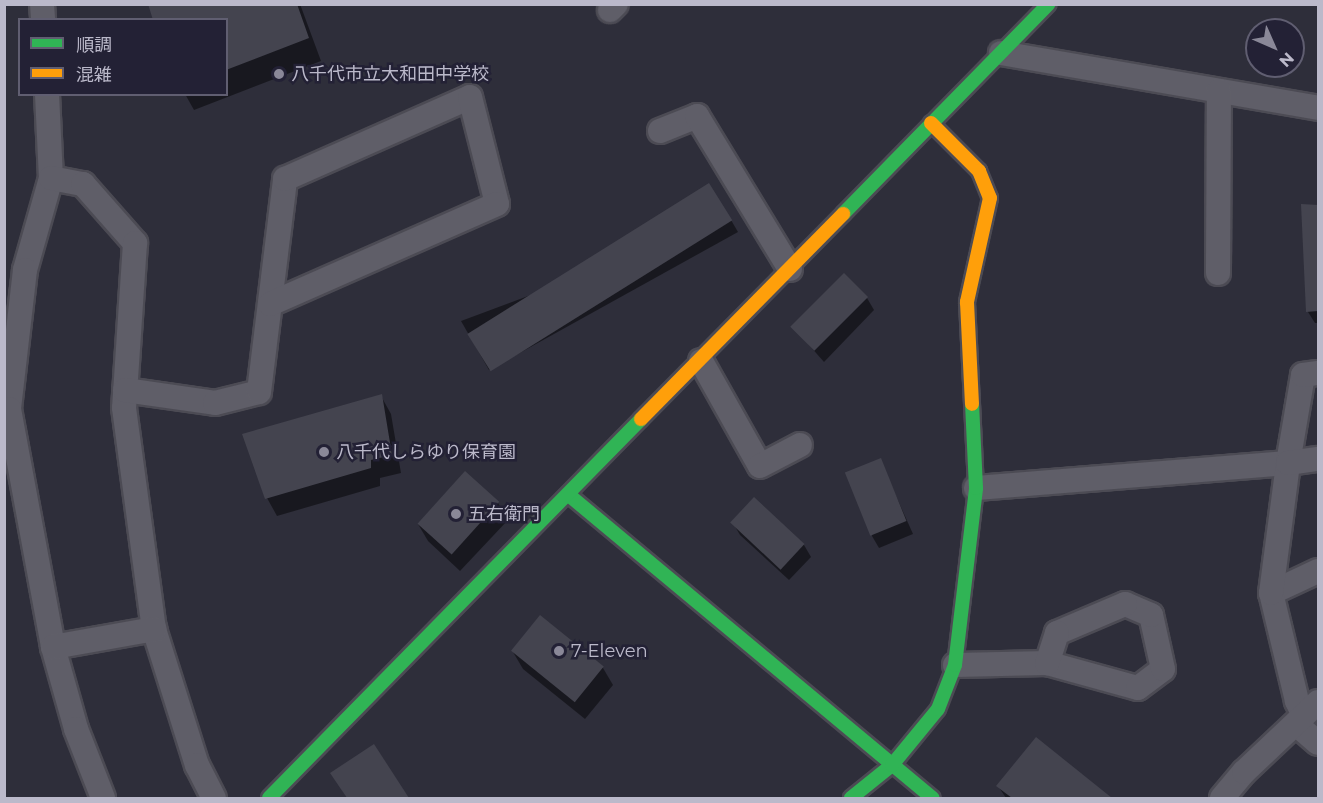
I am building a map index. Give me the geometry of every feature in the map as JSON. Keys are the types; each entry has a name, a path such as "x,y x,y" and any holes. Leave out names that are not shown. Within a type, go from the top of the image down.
{"street":[{"path":"269,798 570,496 1049,4"},
{"path":"1001,53 1318,108"},
{"path":"1218,273 1220,91"},
{"path":"47,96 51,178 25,270 9,409 53,647 76,729 104,798"},
{"path":"125,390 215,403 259,392 285,178 470,97 498,204 270,304"},
{"path":"660,131 697,116 790,268"},
{"path":"851,798 892,765 938,709 955,665 976,488 967,302 990,198 980,171 931,123"},
{"path":"51,178 83,184 135,243 124,408 154,629 197,765 214,798"},
{"path":"701,361 760,466 800,446"},
{"path":"1318,373 1303,375 1288,463 1271,593 1296,701 1306,714 1318,743"},
{"path":"976,488 1318,459"},
{"path":"570,496 933,798"},
{"path":"1271,593 1318,571"},
{"path":"955,665 1047,663 1138,688 1164,669 1151,615 1125,604 1057,633 1047,663"},
{"path":"53,647 154,629"},
{"path":"1222,798 1306,714"}],"building":[{"path":"148,4 297,4 309,38 228,69 228,18 152,18"},
{"path":"709,183 732,220 491,371 467,334"},
{"path":"1301,204 1318,205 1318,311 1306,312"},
{"path":"844,273 868,297 814,351 790,327"},
{"path":"382,394 392,455 371,460 371,468 265,499 242,434"},
{"path":"881,458 906,521 870,536 845,473"},
{"path":"465,471 499,502 452,555 417,524"},
{"path":"754,497 804,544 781,570 730,523"},
{"path":"540,615 604,667 575,702 511,651"},
{"path":"1036,737 1112,798 1012,798 996,786"},
{"path":"374,744 409,798 347,798 330,773"}],"traffic: fast":[{"path":"843,214 1049,4"},
{"path":"851,798 892,765 938,709 955,665 976,488 972,404"},
{"path":"269,798 641,419"},
{"path":"570,496 933,798"}],"traffic: slow":[{"path":"931,123 979,171 990,198 967,302 972,404"},
{"path":"641,419 843,214"}],"place":[{"name":"八千代市立大和田中学校","path":"279,74"},
{"name":"八千代しらゆり保育園","path":"324,452"},
{"name":"五右衛門","path":"456,514"},
{"name":"7-Eleven","path":"559,651"}]}
